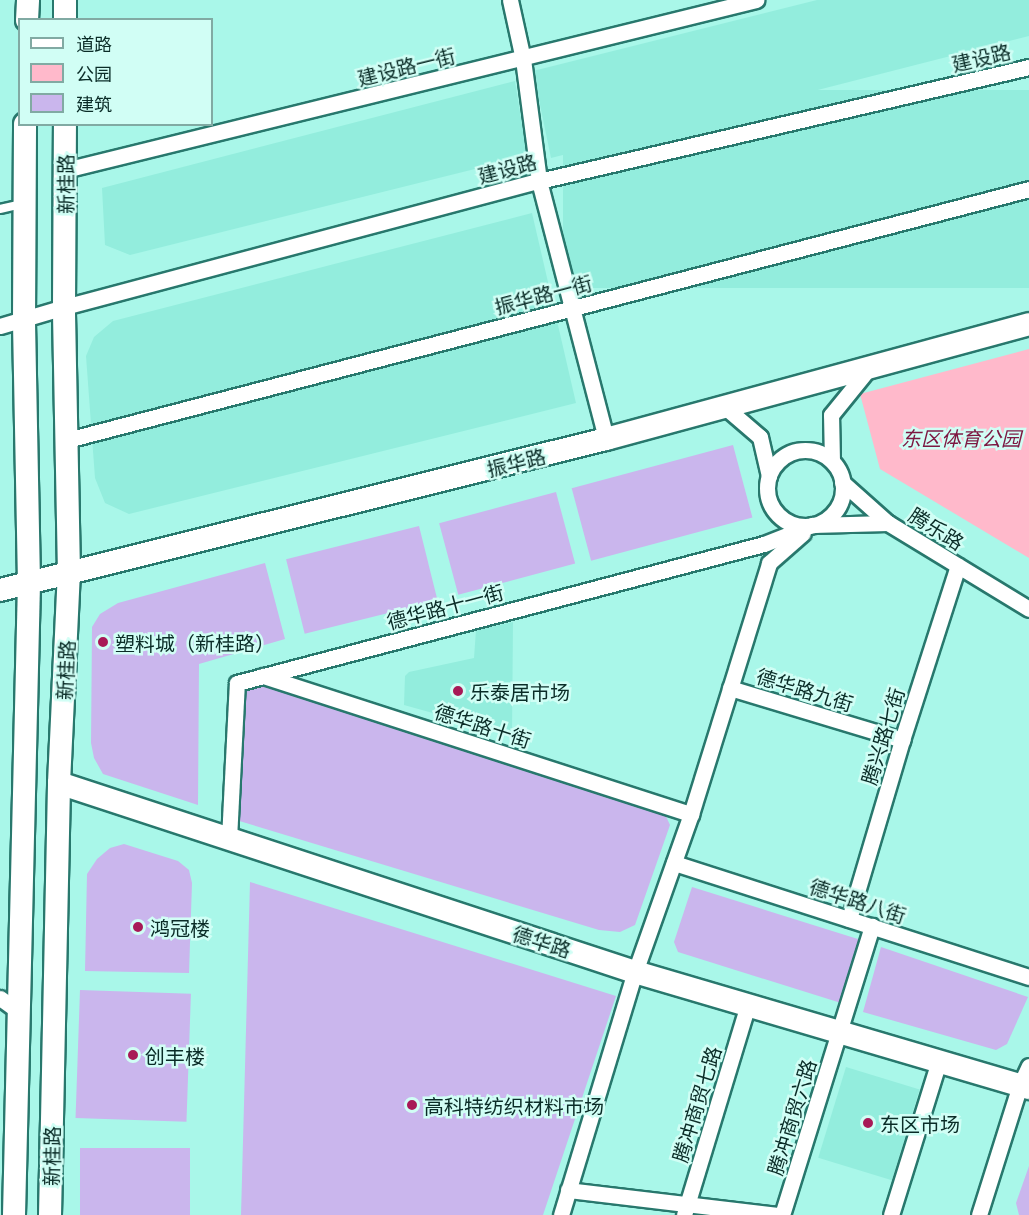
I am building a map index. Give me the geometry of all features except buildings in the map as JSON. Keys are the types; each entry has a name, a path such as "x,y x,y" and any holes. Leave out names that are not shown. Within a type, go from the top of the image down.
{"street":[{"path":"27,18 28,0"},
{"path":"65,0 65,18"},
{"path":"510,0 523,59 539,181 606,439"},
{"name":"建设路一街","path":"65,170 756,0"},
{"name":"建设路","path":"0,326 539,181 1029,67"},
{"name":"新桂路","path":"14,1215 29,583 24,320 25,126"},
{"name":"新桂路","path":"50,1215 59,783 69,574 64,307 65,126"},
{"name":"振华路一街","path":"67,440 1029,189"},
{"name":"振华路","path":"0,591 606,439 1029,324"},
{"path":"870,367 831,415 832,460 842,482 888,523"},
{"path":"725,407 760,437 769,476"},
{"path":"812,525 799,525 786,521 776,513 767,489 769,476 775,464 797,451 810,450 832,460"},
{"path":"561,1215 635,972 691,814 769,563 812,525 832,514 839,504 842,482"},
{"name":"腾乐路","path":"812,525 888,523 1029,609"},
{"name":"德华路十一街","path":"229,839 237,683 764,544 812,525"},
{"name":"腾兴路七街","path":"849,919 902,740 958,566"},
{"name":"德华路十街","path":"261,676 691,814"},
{"name":"德华路九街","path":"730,688 902,740"},
{"name":"德华路","path":"59,783 635,972 939,1061 1026,1079"},
{"name":"德华路八街","path":"674,863 1029,976"},
{"name":"腾冲商贸六路","path":"781,1215 873,926"},
{"path":"0,998 19,1012"},
{"name":"腾冲商贸七路","path":"685,1209 748,1005"},
{"path":"891,1215 939,1061"},
{"path":"978,1215 1026,1079"},
{"path":"568,1190 685,1209 781,1215"}],"lane":[{"path":"0,209 23,204"}],"shaded area":[{"path":"817,0 1029,0 1029,36 551,158 533,71"},
{"path":"515,81 527,156 130,255 105,245 102,188"},
{"path":"563,90 1029,90 1029,288 563,288"},
{"path":"532,213 576,403 129,514 105,503 95,478 86,356 94,337 113,321"},
{"name":"乐泰居市场","path":"513,622 512,735 404,705 405,676 409,672 474,658 476,630"},
{"name":"东区市场","path":"846,1067 920,1090 892,1180 818,1158"}],"green space":[{"name":"东区体育公园","path":"1029,349 1029,558 880,469 860,394"}],"place":[{"name":"塑料城（新桂路）","path":"103,642"},
{"name":"乐泰居市场","path":"458,691"},
{"name":"鸿冠楼","path":"138,927"},
{"name":"创丰楼","path":"133,1055"},
{"name":"高科特纺织材料市场","path":"412,1105"},
{"name":"东区市场","path":"868,1123"}]}
